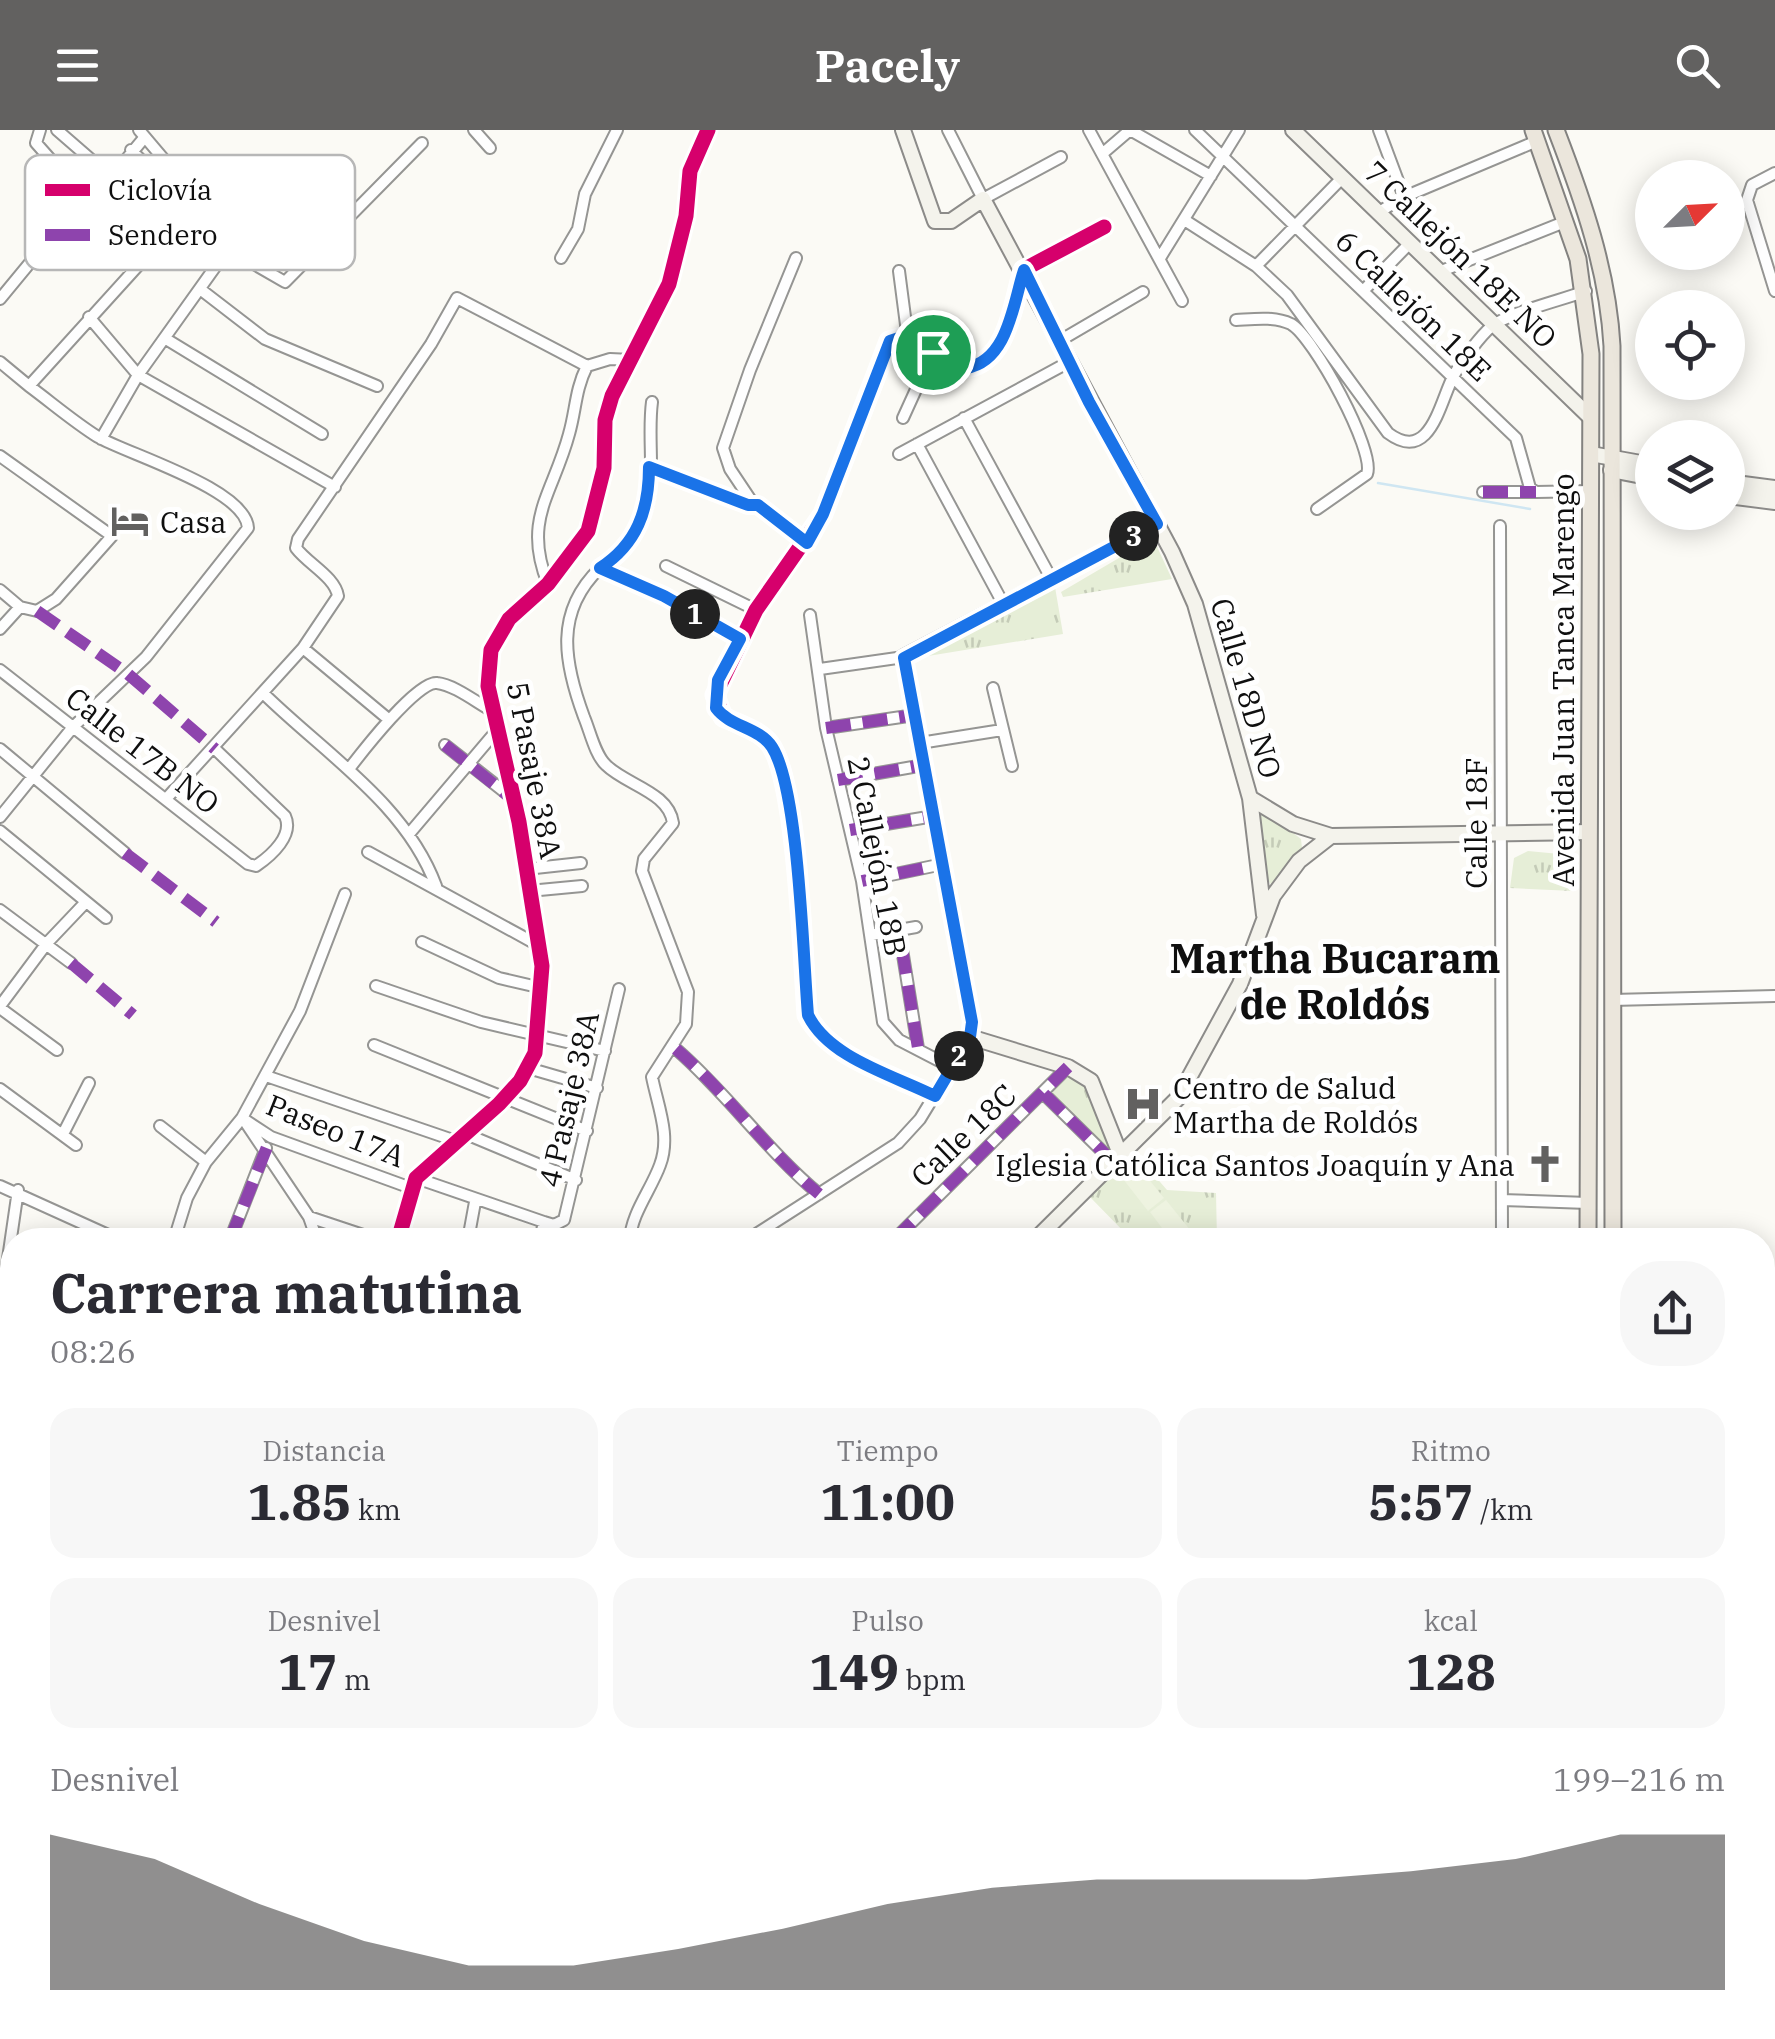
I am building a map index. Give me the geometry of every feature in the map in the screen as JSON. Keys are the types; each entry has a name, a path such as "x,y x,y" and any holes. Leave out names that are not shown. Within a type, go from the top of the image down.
{"main road":[{"name":"Avenida Juan Tanca Marengo","path":"1556,130 1593,233 1610,304 1613,1228"},
{"name":"Avenida Juan Tanca Marengo","path":"1535,136 1586,291 1591,418 1588,1228"},
{"path":"1588,832 1601,841 1605,948 1612,972"}],"street":[{"path":"40,130 35,139 46,155"},
{"path":"57,130 86,155"},
{"path":"474,130 490,148"},
{"path":"562,258 583,216 585,194 617,130"},
{"name":"5 Pasaje 38A","path":"414,1183 507,1095 528,1068 538,1034 542,988 538,945 515,800 488,686 490,650 509,619 548,584 588,531 604,468 605,420 612,396 669,284 686,216 690,171 708,130"},
{"path":"902,130 935,220 952,221 983,198 1060,158"},
{"name":"Calle 18D NO","path":"948,130 1157,524 1195,604 1250,798 1264,915 1240,984 1178,1098 1114,1154 1046,1228"},
{"path":"1089,130 1182,301"},
{"path":"1102,154 1130,130 1211,176"},
{"name":"6 Callejón 18E","path":"1195,130 1516,438 1527,483 1536,492"},
{"path":"1160,258 1239,130"},
{"name":"7 Callejón 18E NO","path":"1292,130 1591,418"},
{"path":"1380,130 1404,197"},
{"path":"127,155 141,134 161,155"},
{"path":"1379,212 1535,136"},
{"path":"355,211 422,143"},
{"path":"1775,173 1752,185 1746,200 1775,291"},
{"path":"1256,266 1342,178"},
{"path":"1186,220 1256,266 1304,315 1388,433 1408,441 1420,439 1432,429 1454,376 1493,326 1586,291"},
{"path":"1438,272 1566,221"},
{"path":"935,1096 833,1046 816,1032 808,1015 790,818 777,758 762,736 723,718 716,708 718,680 756,610 807,543 823,514 886,346 898,337 966,368 992,356 1000,344 1024,270 1104,227"},
{"path":"1363,291 1410,244"},
{"path":"796,258 723,448 730,470 758,505 807,543"},
{"path":"0,299 25,270"},
{"path":"30,386 134,270"},
{"path":"101,439 138,375 213,270"},
{"path":"264,270 285,282 297,270"},
{"path":"899,271 908,340"},
{"path":"200,288 265,339 377,386"},
{"path":"1061,340 1143,292"},
{"path":"166,799 216,749 303,648 339,590 302,556 296,548 298,539 336,487 457,298 587,366"},
{"path":"1294,326 1304,315"},
{"path":"89,318 138,375 336,487"},
{"path":"1236,320 1280,320 1304,335 1368,449 1370,467 1360,480 1317,509"},
{"path":"166,338 322,434"},
{"path":"903,418 933,352"},
{"path":"548,584 536,541 542,501 569,436 575,390 587,366 598,361 632,360"},
{"path":"0,362 101,439 175,468 243,514 248,528 146,657 73,727 0,817"},
{"path":"899,454 1070,362"},
{"path":"1330,380 1346,371"},
{"path":"630,1228 660,1166 666,1138 652,1077 686,1024 688,992 642,871 644,860 673,823 672,814 658,799 603,764 582,712 566,648 566,619 600,568 614,559 645,514 652,402"},
{"path":"964,418 1052,580"},
{"path":"917,444 1005,607"},
{"path":"1591,454 1635,472"},
{"path":"0,456 112,536 56,599 37,611 20,606 0,590"},
{"path":"1611,463 1635,464"},
{"path":"649,467 748,505 758,505"},
{"path":"1745,484 1775,488"},
{"path":"1482,492 1591,491"},
{"path":"1745,498 1775,502"},
{"path":"820,669 904,658 1157,524"},
{"name":"Calle 18F","path":"1500,526 1502,1228"},
{"path":"666,566 756,610"},
{"path":"600,568 664,596 740,639"},
{"path":"0,630 20,606"},
{"name":"2 Callejón 18B","path":"810,615 826,728 862,881 883,1022 898,1040 953,1068"},
{"path":"303,648 387,718"},
{"path":"904,658 972,1022 970,1037 1068,1067 1091,1081 1114,1154"},
{"name":"Calle 17B NO","path":"0,670 248,864 256,866 287,834 289,826 285,816 216,749"},
{"path":"349,769 387,718 400,713 431,683 494,712"},
{"path":"993,688 1012,766"},
{"path":"264,693 349,769 409,834 424,852 436,886"},
{"path":"826,728 914,715"},
{"path":"409,834 498,729"},
{"path":"920,743 1002,730"},
{"path":"445,745 515,800"},
{"path":"0,749 126,853"},
{"path":"838,780 924,765"},
{"path":"1250,798 1294,824 1331,836 1500,830 1588,832"},
{"path":"850,830 934,816"},
{"path":"0,832 106,918"},
{"path":"1264,915 1284,878 1331,836"},
{"path":"368,852 538,945"},
{"path":"526,869 581,862"},
{"path":"862,881 942,864"},
{"path":"529,891 582,886"},
{"path":"178,1228 187,1198 206,1162 242,1118 300,1011 345,894"},
{"path":"58,1050 0,1007 47,943 85,903"},
{"path":"0,910 72,963"},
{"path":"871,935 916,927"},
{"path":"422,942 499,978 542,988"},
{"path":"902,949 918,1048"},
{"path":"376,986 481,1022 605,1051"},
{"name":"4 Pasaje 38A","path":"544,1222 554,1225 564,1220 619,989"},
{"path":"1612,1000 1775,996"},
{"name":"Calle 18C","path":"765,1228 898,1143 935,1096 970,1037"},
{"path":"374,1044 587,1130"},
{"path":"676,1049 713,1081 792,1171 819,1194"},
{"name":"Calle 18C","path":"906,1228 1068,1067"},
{"path":"528,1068 597,1088"},
{"path":"266,1076 461,1138 576,1180"},
{"path":"64,1134 89,1083"},
{"path":"0,1090 76,1145"},
{"path":"1044,1094 1114,1154"},
{"path":"242,1118 313,1228"},
{"name":"Paseo 17A","path":"242,1118 271,1138 544,1222"},
{"path":"160,1126 206,1162"},
{"path":"235,1228 271,1138"},
{"path":"401,1228 414,1183"},
{"path":"0,1186 18,1190 95,1228"},
{"path":"12,1228 18,1190"},
{"path":"1502,1200 1588,1203"},
{"path":"470,1228 475,1202"},
{"path":"309,1217 342,1228"},
{"path":"543,1228 544,1222"}],"green space":[{"path":"1153,538 1172,579 1063,597 1061,592"},
{"path":"1055,587 1063,634 922,657"},
{"path":"1266,812 1301,839 1302,848 1273,886 1268,881 1260,816"},
{"path":"1528,851 1570,855 1573,891 1510,888 1514,858"},
{"path":"1064,1078 1083,1078 1116,1149 1109,1156 1046,1094"},
{"path":"1135,1153 1167,1190 1216,1193 1217,1228 1120,1228 1089,1196"},
{"path":"1139,1167 1164,1198 1148,1211 1123,1179"},
{"path":"1166,1200 1189,1228 1162,1228 1150,1212"}],"waterway":[{"path":"1378,483 1530,509"}],"marked path":[{"path":"1483,492 1536,492"},
{"path":"37,611 128,674 215,749"},
{"path":"826,728 915,715"},
{"path":"445,745 511,798"},
{"path":"838,780 924,765"},
{"path":"850,830 934,816"},
{"path":"125,853 216,922"},
{"path":"862,881 943,864"},
{"path":"902,949 918,1048"},
{"path":"71,963 133,1015"},
{"path":"676,1049 819,1194"},
{"path":"906,1228 1068,1067"},
{"path":"1044,1094 1106,1155"},
{"path":"235,1228 271,1137"}],"cycle path":[{"path":"401,1228 416,1178 499,1104 520,1081 535,1053 542,966 519,822 488,686 491,650 509,619 548,584 588,531 604,468 605,420 612,396 669,284 686,216 690,171 708,130"},
{"path":"935,1096 846,1054 830,1043 807,1015 793,832 779,764 766,739 723,717 715,695 756,610 823,514 889,341 902,337 966,368 980,363 1000,343 1023,270 1104,227"}],"place":[{"name":"Casa","path":"130,521"},
{"name":"Centro de Salud Martha de Roldós","path":"1143,1104"},
{"name":"Iglesia Católica Santos Joaquín y Ana","path":"1545,1164"}],"district":[{"name":"Martha Bucaram de Roldós","path":"1335,981"}],"route":[{"path":"1024,270 1089,402 1157,524 904,658 972,1022 970,1037 935,1096 833,1046 816,1032 808,1015 790,818 777,758 762,736 723,718 716,708 718,680 740,639 664,596 600,568 614,559 635,534 645,514 649,467 748,505 758,505 807,543 823,514 886,346 902,337 933,352 966,368 992,356 1000,344 1024,270"}]}
